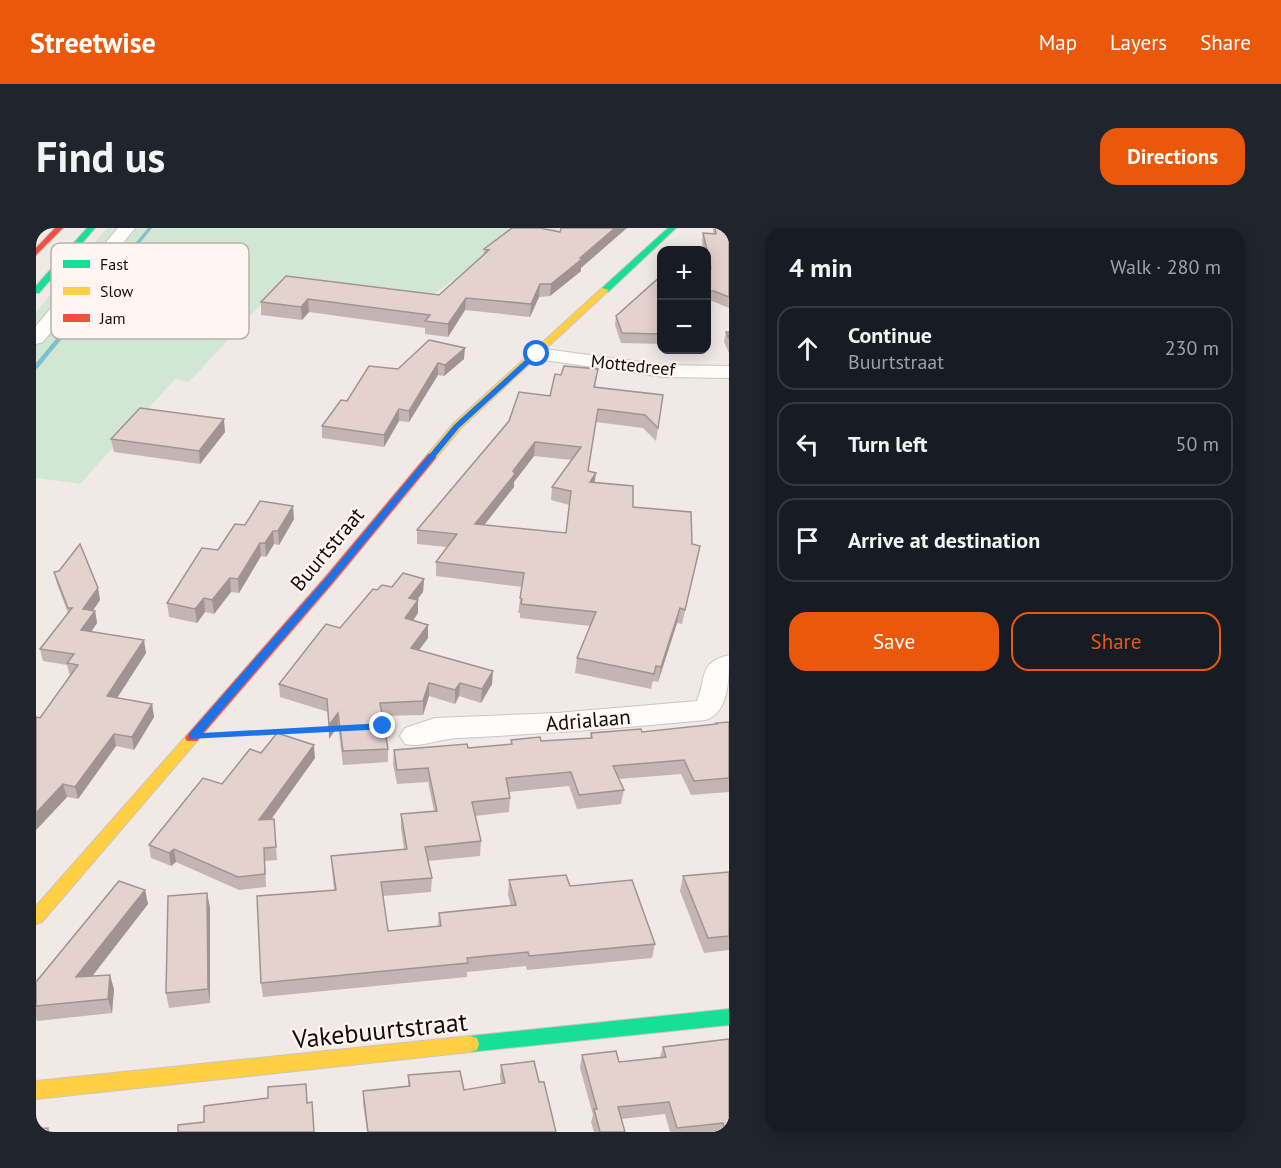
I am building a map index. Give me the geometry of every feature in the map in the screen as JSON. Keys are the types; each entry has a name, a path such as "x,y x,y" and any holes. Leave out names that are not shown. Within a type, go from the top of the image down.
{"main road":[{"path":"36,253 59,228"},
{"path":"78,243 91,228"},
{"name":"Buurtstraat","path":"36,917 330,579 457,426 672,228"},
{"path":"36,291 51,274"},
{"name":"Vakebuurtstraat","path":"36,1090 729,1017"}],"street":[{"path":"114,243 126,228"},
{"path":"36,338 51,320"},
{"name":"Mottedreef","path":"537,354 664,371 729,372"},
{"name":"Adrialaan","path":"416,736 435,729 557,723 706,710 713,703 720,669 729,664"}],"path":[{"path":"193,737 347,728"}],"green space":[{"path":"107,228 558,228 556,236 515,235 423,302 279,285 249,317 249,243 94,243"},
{"path":"51,294 51,339 229,339 189,382 175,379 80,484 36,478 36,367 49,352 45,352 36,364 36,312"}],"building":[{"path":"512,228 540,228 560,232 561,228 615,228 551,284 540,284 531,304 466,298 448,324 425,321 430,315 308,299 301,307 261,302 286,276 439,295 489,250 484,249"},
{"path":"715,228 729,228 729,297 711,291 711,246 706,246 703,233 716,234"},
{"path":"657,279 657,334 622,333 616,316"},
{"path":"429,340 465,348 445,365 438,363 409,411 399,409 384,435 322,426 341,400 347,401 369,366 398,369"},
{"path":"564,366 598,369 594,387 663,395 658,428 645,415 598,409 588,471 596,473 590,482 633,486 633,507 691,512 692,544 700,546 685,610 680,608 661,667 656,666 654,674 577,658 596,612 521,604 524,573 436,562 457,534 417,530 509,421 519,392 550,396 555,374 561,375","holes":["535,442 581,447 552,487 571,491 566,533 475,524 515,474 513,471"]},
{"path":"140,408 224,419 199,451 111,439"},
{"path":"260,501 293,506 278,531 273,531 265,543 260,543 238,579 230,578 212,600 204,598 195,609 167,603 202,548 218,550 235,524 245,525"},
{"path":"80,544 98,588 83,609 95,611 81,630 144,640 107,696 152,704 132,737 114,734 75,787 63,784 36,813 36,717 40,718 78,665 67,663 74,654 40,649 72,608 68,608 54,572 59,571"},
{"path":"403,573 424,579 409,598 418,600 405,618 428,625 411,648 493,671 482,689 460,683 455,690 429,683 423,701 380,703 388,749 343,751 338,713 329,725 327,699 279,684 326,624 340,628 373,589 377,590 382,585 392,587"},
{"path":"729,722 729,778 694,781 684,760 613,766 624,790 579,795 571,772 506,778 510,798 472,802 481,841 425,847 432,878 381,882 388,931 441,926 439,913 516,905 509,880 566,875 570,886 632,880 655,944 529,956 528,952 467,958 468,963 261,983 257,896 336,890 331,856 407,849 401,814 437,811 428,768 397,770 394,750 467,744 468,748 512,744 511,740 540,737 541,741 592,738 591,733 641,729 642,732"},
{"path":"277,733 314,745 259,820 274,819 276,847 264,848 265,874 238,877 174,849 169,853 149,845 203,778 222,784 250,749 261,753"},
{"path":"729,872 729,936 708,938 683,876"},
{"path":"119,881 145,890 76,977 110,975 108,999 36,1006 36,982"},
{"path":"207,893 208,989 166,993 168,896"},
{"path":"729,1039 729,1132 726,1132 723,1123 677,1128 669,1102 618,1107 625,1132 600,1132 594,1109 597,1109 582,1055 616,1051 619,1062 666,1057 663,1047"},
{"path":"534,1061 539,1082 544,1082 556,1132 368,1132 363,1091 410,1086 408,1075 460,1071 464,1090 505,1083 501,1065"},
{"path":"306,1084 307,1103 312,1102 314,1132 178,1132 178,1125 204,1122 204,1106 268,1098 268,1087"},
{"path":"48,1128 48,1132 36,1132 36,1129"}],"waterway":[{"path":"138,243 150,228"},
{"path":"36,367 59,339"}],"traffic: fast":[{"path":"78,243 91,228"},
{"path":"605,290 672,228"},
{"path":"36,291 51,274"},
{"path":"470,1044 729,1017"}],"traffic: slow":[{"path":"432,456 457,426 605,290"},
{"path":"36,917 192,738"},
{"path":"36,1090 470,1044"}],"traffic: jam":[{"path":"36,253 59,228"},
{"path":"192,738 330,579 432,456"}],"route":[{"path":"383,726 193,737 330,579 457,426 537,354"}]}
